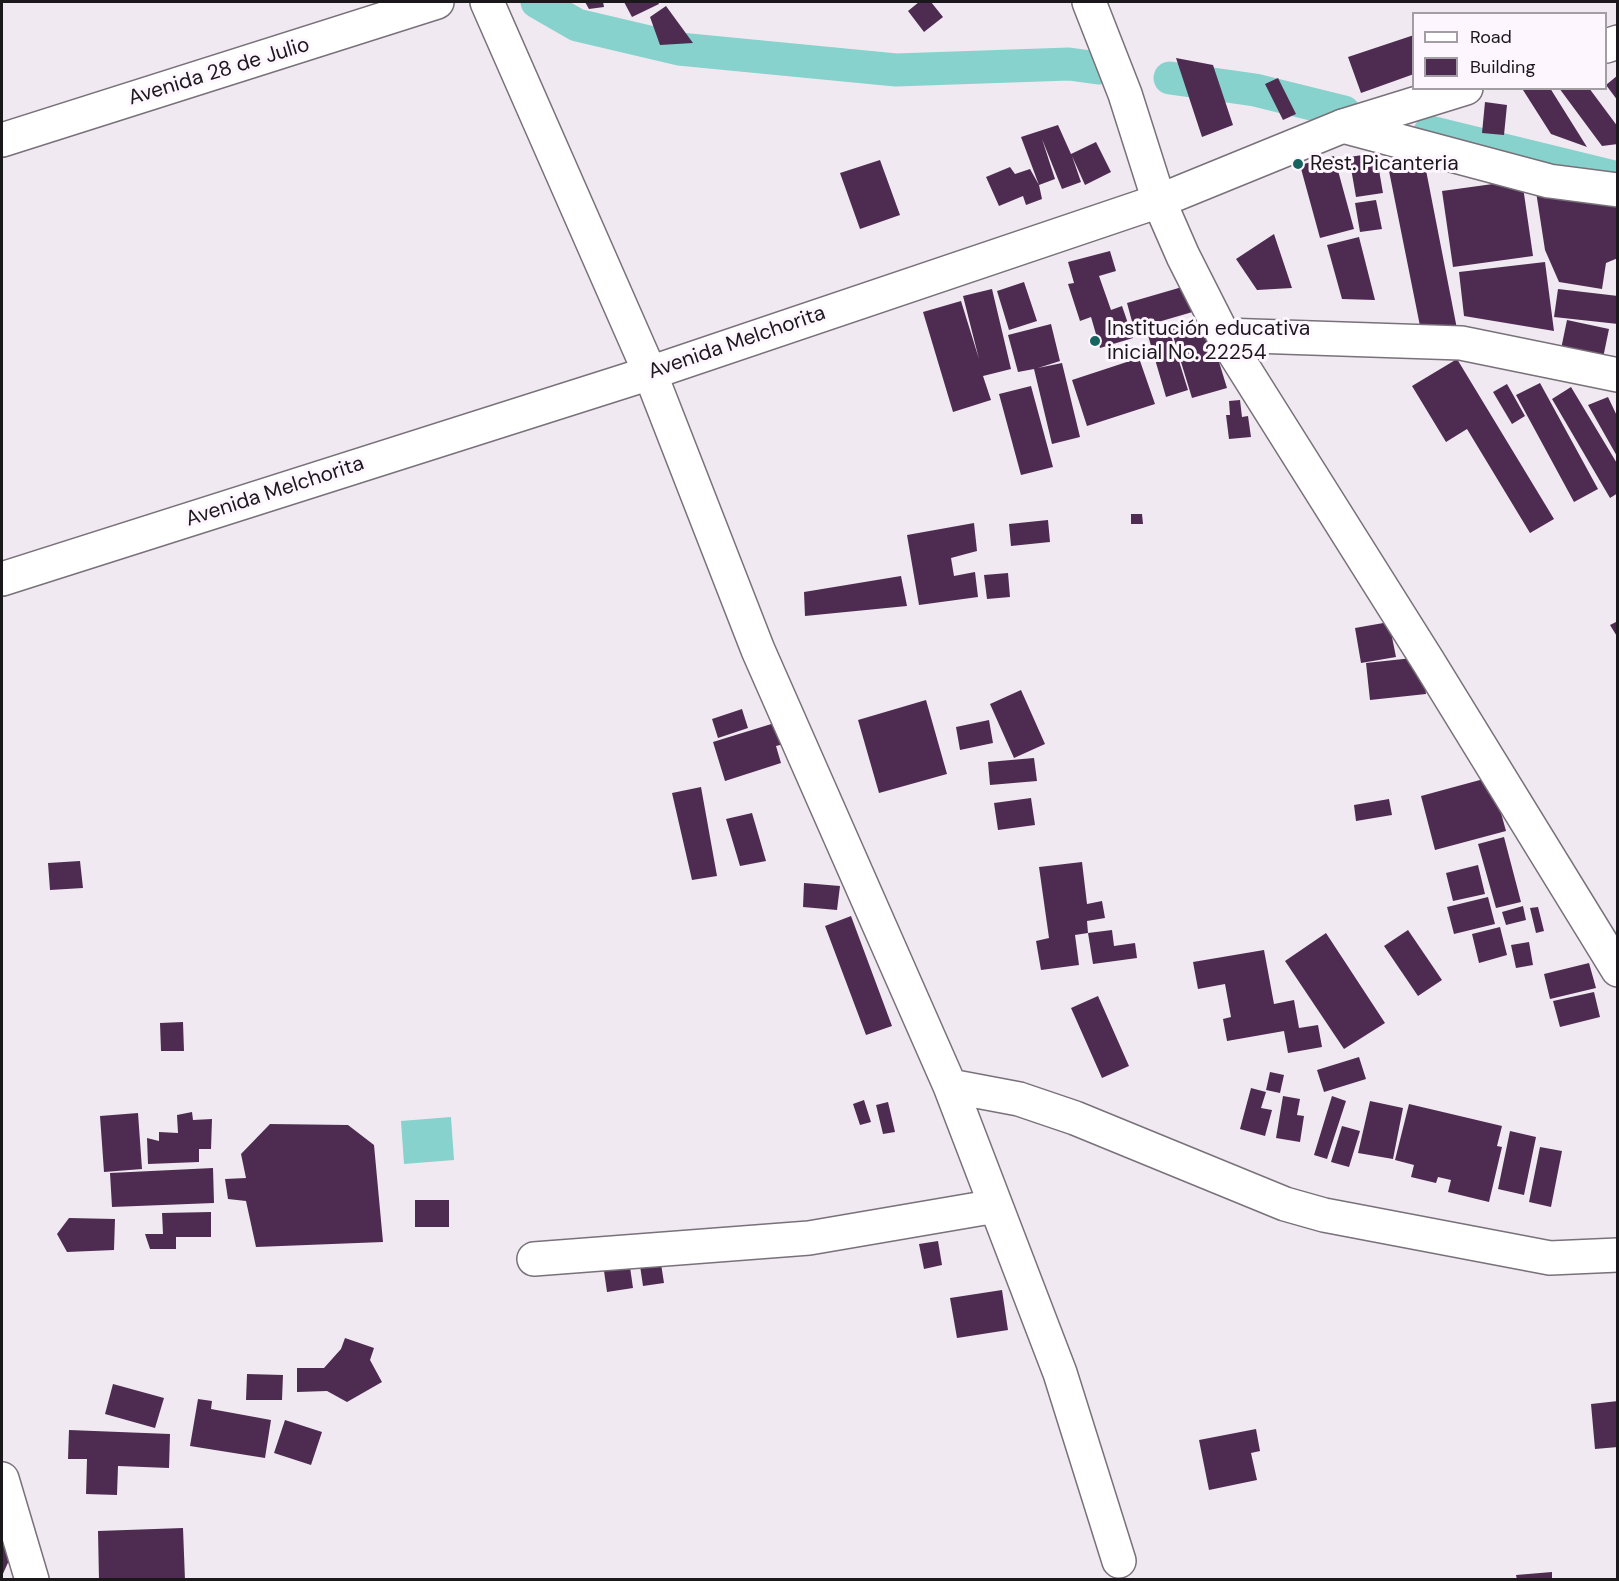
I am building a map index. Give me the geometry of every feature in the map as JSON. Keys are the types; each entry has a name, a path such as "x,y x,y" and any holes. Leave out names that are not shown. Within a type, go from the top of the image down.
{"street":[{"name":"Avenida 28 de Julio","path":"2,140 437,2"},
{"path":"488,2 650,373 758,650 950,1086 1060,1373 1119,1562"},
{"path":"1089,2 1125,94 1159,201 1183,256 1223,335 1428,661 1617,970"},
{"name":"Avenida Melchorita","path":"2,579 650,373 1159,201 1343,126 1460,90"},
{"path":"1343,126 1549,181 1617,190"},
{"path":"1223,335 1461,343 1617,375"},
{"path":"950,1086 1018,1099 1076,1118 1285,1204 1324,1215 1550,1258 1617,1255"},
{"path":"534,1259 809,1238 996,1206"},
{"path":"2,1479 32,1580"}],"shaded area":[{"path":"451,1117 454,1160 404,1164 401,1121"}],"building":[{"path":"585,2 603,2 604,7 589,9"},
{"path":"624,2 658,2 659,4 632,17"},
{"path":"919,2 931,2 943,17 924,32 908,11"},
{"path":"666,6 693,43 660,45 650,17"},
{"path":"1412,36 1412,75 1361,93 1348,57"},
{"path":"1176,58 1213,65 1233,125 1202,137"},
{"path":"1618,75 1618,101 1607,86"},
{"path":"1278,78 1296,114 1283,120 1265,84"},
{"path":"1523,90 1551,90 1587,147 1551,134"},
{"path":"1560,90 1590,90 1618,127 1618,144 1602,146"},
{"path":"1485,102 1507,105 1504,135 1482,133"},
{"path":"1058,125 1071,154 1096,142 1111,172 1085,185 1072,156 1081,182 1062,189 1042,139 1055,179 1039,185 1021,137"},
{"path":"1376,153 1383,193 1356,197 1349,157"},
{"path":"1334,156 1354,229 1320,238 1300,165"},
{"path":"880,160 900,215 860,229 840,173"},
{"path":"1425,165 1458,334 1423,341 1389,171"},
{"path":"1010,167 1015,174 1030,169 1039,185 1042,199 1026,205 1023,196 999,206 986,177"},
{"path":"1522,180 1533,256 1453,267 1442,191"},
{"path":"1535,185 1618,203 1618,258 1606,263 1602,289 1559,282 1545,250"},
{"path":"1376,200 1382,229 1360,232 1355,203"},
{"path":"1274,234 1292,288 1257,290 1236,259"},
{"path":"1359,237 1375,300 1342,299 1327,245"},
{"path":"1110,251 1116,271 1099,276 1111,310 1122,306 1133,338 1100,348 1091,317 1080,321 1068,284 1074,283 1068,262"},
{"path":"1545,262 1554,331 1464,316 1459,272"},
{"path":"1024,282 1037,321 1009,330 997,291"},
{"path":"1189,285 1196,311 1134,329 1127,303"},
{"path":"992,289 1011,369 983,376 991,400 953,412 923,312 961,301 979,359 963,296"},
{"path":"1558,289 1618,296 1618,324 1554,317"},
{"path":"1205,316 1227,388 1192,398 1170,326"},
{"path":"1567,320 1609,329 1603,358 1561,349"},
{"path":"1051,324 1060,361 1038,368 1062,363 1080,437 1052,444 1034,369 1018,372 1008,335"},
{"path":"1168,326 1188,390 1166,397 1147,332"},
{"path":"1139,358 1155,404 1087,426 1072,380"},
{"path":"1457,359 1554,519 1530,533 1467,429 1446,442 1412,386"},
{"path":"1540,383 1598,489 1574,502 1516,395"},
{"path":"1507,384 1525,416 1512,424 1493,392"},
{"path":"1031,386 1053,467 1021,475 999,394"},
{"path":"1571,387 1618,465 1618,493 1610,498 1552,399"},
{"path":"1608,397 1618,418 1618,458 1588,405"},
{"path":"1240,400 1242,417 1248,416 1251,437 1229,439 1226,415 1230,415 1229,401"},
{"path":"1131,514 1142,514 1143,524 1131,524"},
{"path":"1048,520 1050,542 1011,546 1009,524"},
{"path":"974,523 977,551 951,558 954,576 975,572 978,597 919,605 907,535"},
{"path":"1008,573 1010,597 987,599 984,575"},
{"path":"901,576 907,606 805,616 804,592"},
{"path":"1618,621 1618,638 1610,625"},
{"path":"1389,622 1396,657 1361,663 1355,628"},
{"path":"1422,657 1426,694 1370,700 1366,663"},
{"path":"1021,690 1045,744 1014,758 990,704"},
{"path":"926,700 947,774 879,793 858,720"},
{"path":"742,709 748,728 718,738 712,719"},
{"path":"989,720 993,743 960,750 956,727"},
{"path":"781,721 788,743 776,746 781,763 725,781 713,742"},
{"path":"1034,758 1037,781 990,785 988,762"},
{"path":"1491,777 1506,831 1435,850 1421,796"},
{"path":"701,787 717,876 692,880 672,793"},
{"path":"1031,798 1035,825 998,830 994,803"},
{"path":"1389,799 1392,815 1356,821 1354,805"},
{"path":"752,813 766,861 740,866 726,819"},
{"path":"1504,837 1521,902 1496,908 1478,844"},
{"path":"80,861 83,888 50,890 48,863"},
{"path":"1082,862 1087,904 1102,901 1105,918 1087,921 1088,933 1075,935 1079,965 1041,970 1036,941 1049,938 1039,867"},
{"path":"1478,865 1485,894 1453,901 1446,873"},
{"path":"804,883 840,886 837,910 803,907"},
{"path":"1488,897 1495,924 1454,934 1447,907"},
{"path":"1523,906 1526,920 1506,925 1502,912"},
{"path":"1538,907 1544,931 1536,933 1530,908"},
{"path":"851,916 892,1026 866,1035 825,926"},
{"path":"1500,927 1507,955 1479,963 1472,934"},
{"path":"1112,930 1114,946 1135,943 1137,958 1093,964 1088,933"},
{"path":"1408,930 1442,980 1418,996 1384,946"},
{"path":"1326,933 1385,1023 1344,1049 1285,961"},
{"path":"1529,942 1533,965 1516,968 1511,945"},
{"path":"1264,950 1274,1004 1294,1000 1299,1028 1318,1025 1322,1047 1288,1053 1284,1031 1227,1041 1223,1019 1231,1017 1225,984 1198,989 1193,962"},
{"path":"1589,963 1596,988 1550,999 1544,974"},
{"path":"1594,992 1600,1017 1560,1027 1553,1001"},
{"path":"1098,996 1129,1066 1102,1078 1071,1008"},
{"path":"183,1022 184,1051 161,1051 160,1023"},
{"path":"1359,1057 1366,1079 1324,1092 1317,1070"},
{"path":"1270,1072 1284,1075 1280,1093 1266,1090"},
{"path":"1251,1088 1266,1092 1261,1108 1272,1110 1265,1136 1240,1129"},
{"path":"1283,1096 1300,1099 1297,1115 1304,1116 1300,1142 1276,1138"},
{"path":"1332,1096 1346,1101 1327,1159 1314,1155"},
{"path":"864,1100 871,1122 860,1125 853,1104"},
{"path":"1370,1101 1403,1108 1393,1159 1358,1153"},
{"path":"888,1102 895,1132 883,1134 876,1105"},
{"path":"1409,1104 1502,1126 1497,1146 1502,1147 1489,1202 1448,1192 1451,1180 1438,1177 1436,1183 1411,1177 1414,1165 1395,1160"},
{"path":"192,1112 193,1120 212,1119 211,1149 199,1149 199,1162 148,1164 147,1138 159,1141 159,1132 178,1133 177,1115"},
{"path":"138,1113 142,1169 104,1172 100,1116"},
{"path":"270,1124 348,1125 374,1145 383,1242 256,1247 246,1201 228,1199 225,1179 246,1178 241,1154"},
{"path":"1342,1126 1360,1131 1349,1167 1331,1162"},
{"path":"1510,1131 1536,1137 1524,1195 1498,1189"},
{"path":"1540,1147 1562,1151 1551,1207 1529,1202"},
{"path":"213,1168 214,1203 112,1207 110,1173"},
{"path":"415,1200 449,1200 449,1227 415,1227"},
{"path":"211,1212 211,1237 176,1237 176,1249 150,1249 145,1234 163,1234 162,1213"},
{"path":"69,1218 115,1219 114,1250 67,1252 57,1234"},
{"path":"938,1241 942,1265 924,1269 919,1244"},
{"path":"628,1253 633,1288 607,1292 602,1257"},
{"path":"660,1257 664,1283 643,1286 639,1259"},
{"path":"1002,1290 1008,1330 957,1338 950,1298"},
{"path":"345,1338 374,1348 370,1360 382,1382 347,1402 327,1391 297,1392 297,1368 324,1368 341,1349"},
{"path":"247,1374 283,1375 282,1400 246,1400"},
{"path":"113,1384 164,1398 155,1428 105,1414"},
{"path":"198,1399 212,1401 211,1409 271,1420 265,1458 190,1446"},
{"path":"1618,1401 1618,1447 1595,1449 1591,1404"},
{"path":"285,1420 322,1432 311,1465 274,1453"},
{"path":"1256,1429 1260,1451 1251,1453 1257,1480 1209,1490 1199,1440"},
{"path":"69,1430 170,1434 169,1468 118,1466 117,1495 86,1494 87,1459 68,1459"},
{"path":"183,1528 185,1580 99,1580 98,1531"},
{"path":"2,1543 15,1547 2,1576"},
{"path":"1552,1572 1552,1580 1517,1580 1516,1575"}],"waterway":[{"path":"537,2 577,25 679,49 896,70 1069,64 1098,68"},
{"path":"1170,78 1255,90 1344,112"},
{"path":"1430,132 1618,178"}],"place":[{"name":"Rest. Picanteria","path":"1298,164"},
{"name":"Institución educativa inicial No. 22254","path":"1095,341"}]}
